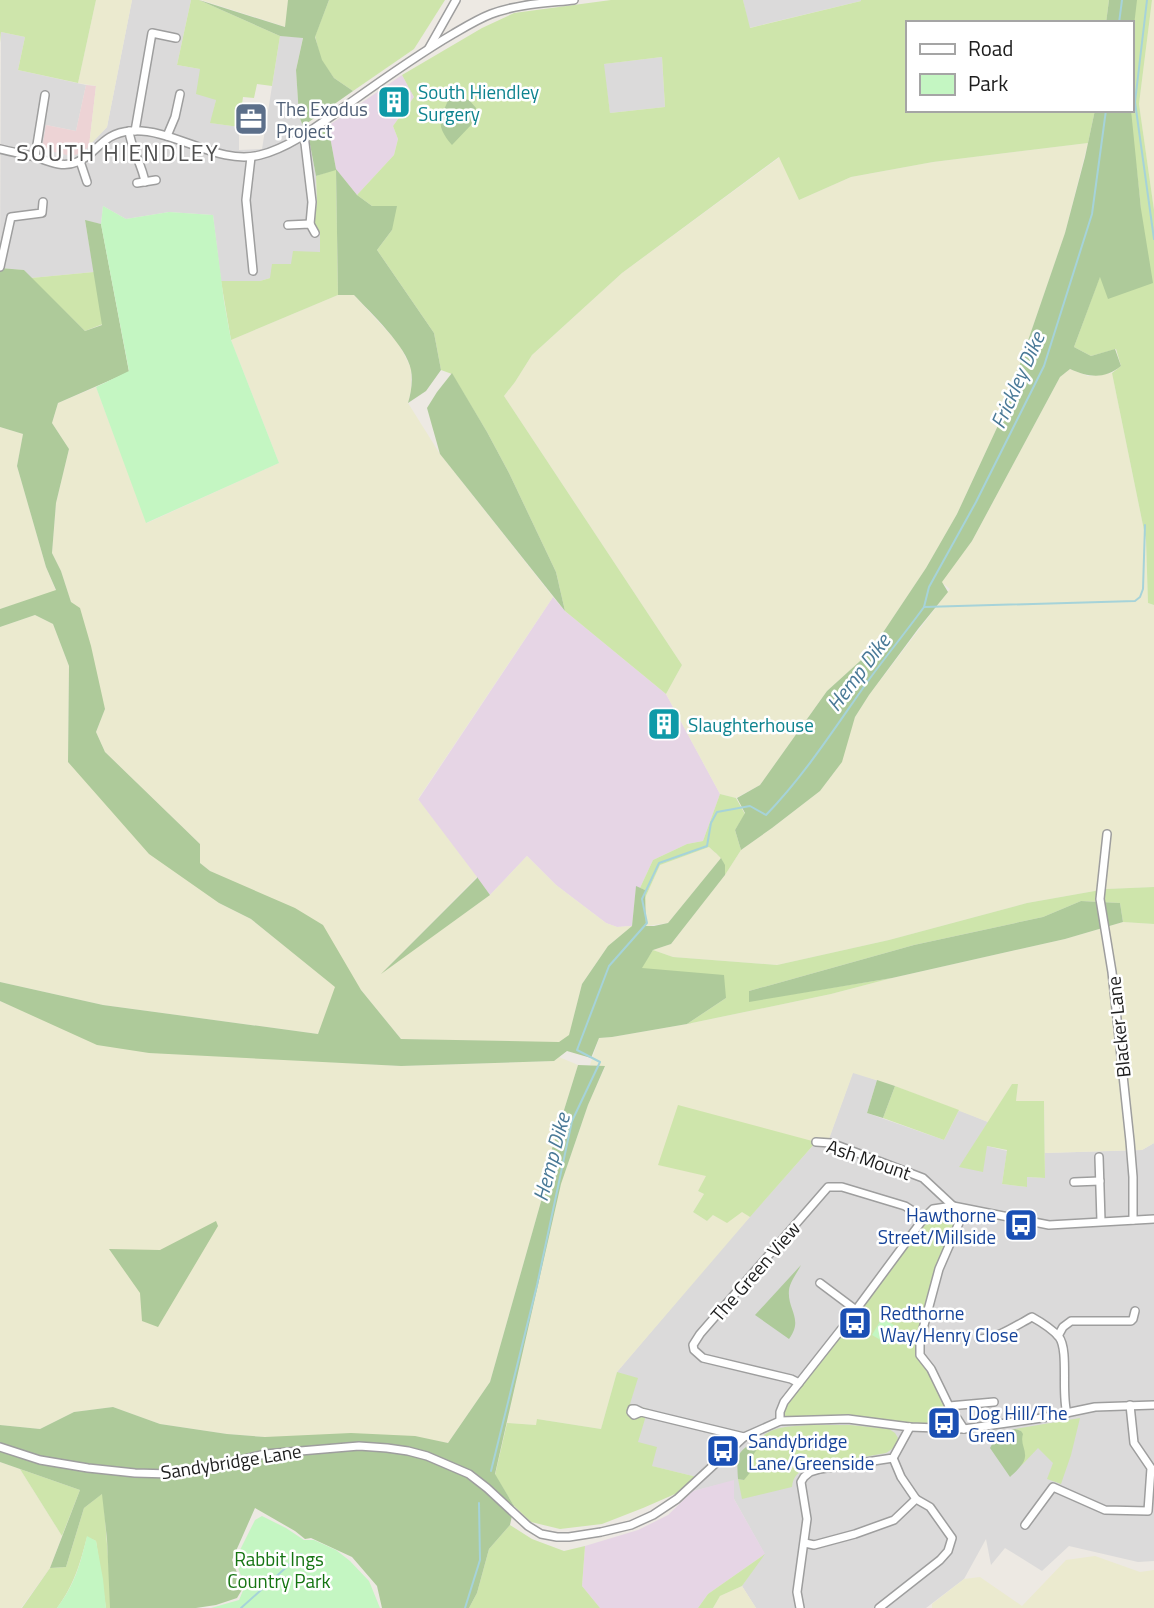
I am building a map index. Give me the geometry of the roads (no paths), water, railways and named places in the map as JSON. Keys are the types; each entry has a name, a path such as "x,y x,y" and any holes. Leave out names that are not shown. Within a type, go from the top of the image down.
{"street":[{"path":"428,49 456,0"},
{"path":"0,150 54,164 70,164 80,162 105,139 132,131 167,136 229,155 251,157 275,150 304,135 428,49 489,15 510,8 575,0"},
{"path":"156,180 141,182 141,165 130,141 152,33 176,37"},
{"path":"167,136 180,94"},
{"path":"35,157 45,95"},
{"path":"304,135 312,202 310,224 315,233"},
{"path":"251,157 246,200 253,271"},
{"path":"80,162 87,182"},
{"path":"0,267 11,217 42,214 43,202"},
{"path":"288,225 310,224"},
{"name":"Blacker Lane","path":"1107,834 1100,899 1112,972 1131,1147 1133,1220"},
{"name":"Ash Mount","path":"816,1142 831,1143 923,1178 953,1206"},
{"path":"1099,1157 1101,1222"},
{"path":"1074,1182 1100,1181"},
{"name":"The Green View","path":"799,1383 703,1358 694,1350 693,1345 828,1187 842,1187 905,1206 924,1218"},
{"path":"1154,1219 1049,1226 953,1206 933,1209 784,1402 780,1422 848,1419 910,1427 964,1429 1095,1407 1154,1405"},
{"path":"964,1429 949,1406 931,1368 920,1355 919,1348 939,1269 965,1209"},
{"path":"820,1283 856,1310"},
{"path":"1058,1336 1063,1327 1071,1321 1131,1321 1135,1311"},
{"path":"979,1339 989,1339 1032,1317 1058,1336 1063,1345 1064,1399 1067,1413"},
{"path":"949,1406 994,1402"},
{"path":"1025,1525 1029,1514 1049,1485 1105,1510 1148,1511 1151,1468 1134,1443 1130,1405"},
{"path":"641,1412 744,1437"},
{"name":"Sandybridge Lane","path":"0,1447 40,1460 96,1469 170,1474 200,1470 265,1454 359,1446 387,1448 427,1456 469,1474 528,1526 541,1534 569,1537 621,1527 653,1515 677,1499 744,1437 780,1422"},
{"path":"893,1458 910,1427"},
{"path":"879,1608 940,1560 948,1551 952,1538 930,1507 916,1499 901,1477 893,1458"},
{"path":"800,1608 797,1592 807,1519 801,1487 804,1478 810,1472 820,1469 893,1458"},
{"path":"804,1543 814,1545 894,1520 916,1499"}],"waterway":[{"name":"Frickley Dike","path":"1119,21 1122,0"},
{"name":"Hemp Dike","path":"1147,0 1135,102 1154,239"},
{"name":"Frickley Dike","path":"924,607 929,587 976,502 1044,366 1092,214 1106,112"},
{"name":"Hemp Dike","path":"491,1471 537,1285 572,1121 600,1062 577,1050 609,966 647,923 642,899 659,863 707,846 711,823 717,812 750,806 766,815 807,767 924,607 1135,601 1143,589 1145,525"},
{"path":"465,1608 480,1560 479,1503"},
{"path":"241,1608 301,1554"}],"place":[{"name":"South Hiendley Surgery","path":"394,102"},
{"name":"The Exodus Project","path":"251,119"},
{"name":"Slaughterhouse","path":"664,724"},
{"name":"Hawthorne Street/Millside","path":"1021,1225"},
{"name":"Redthorne Way/Henry Close","path":"855,1323"},
{"name":"Dog Hill/The Green","path":"944,1423"},
{"name":"Sandybridge Lane/Greenside","path":"723,1451"}],"district":[{"name":"SOUTH HIENDLEY","path":"118,152"}],"park label":[{"name":"Rabbit Ings Country Park","path":"279,1569"}]}
